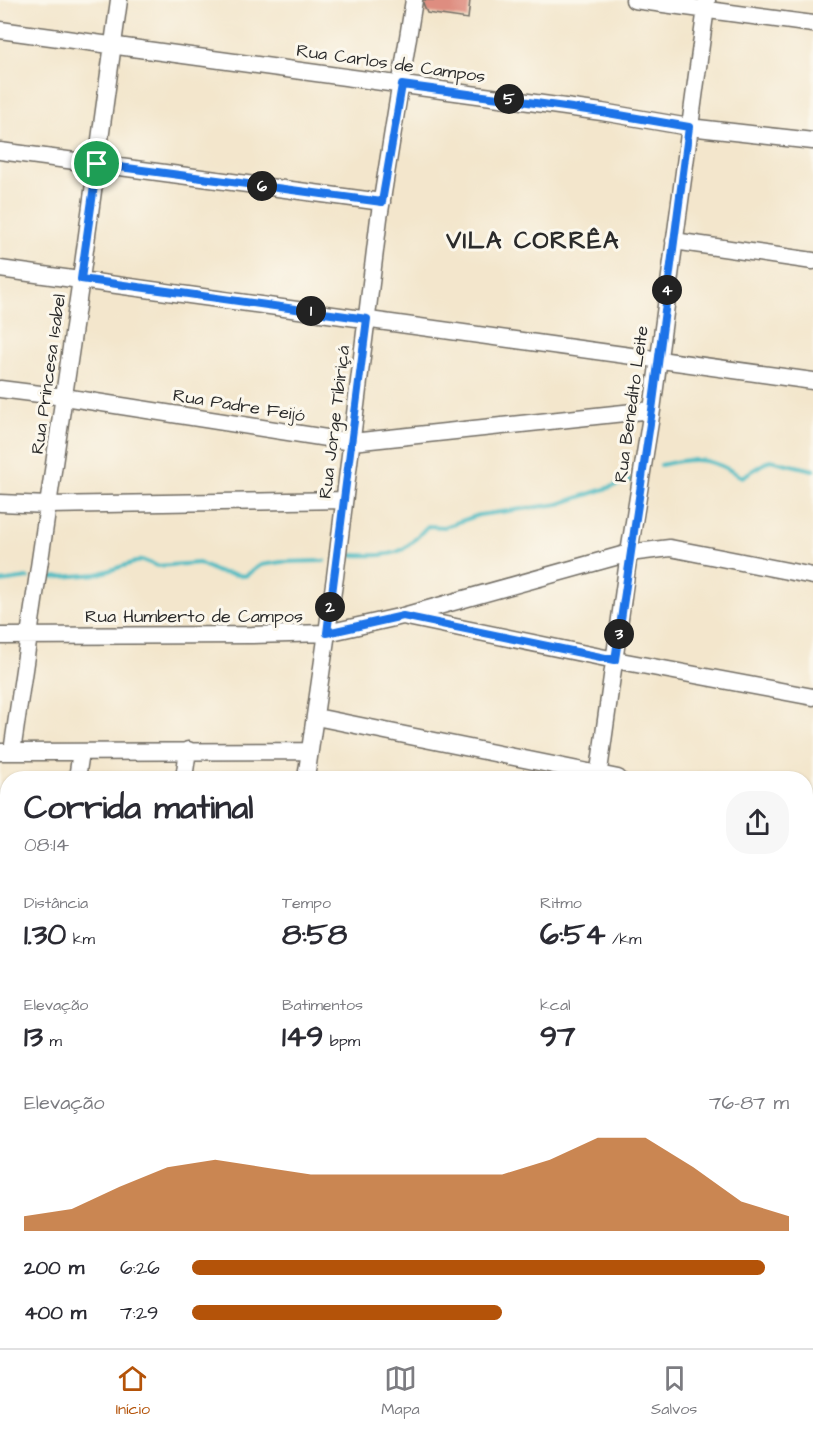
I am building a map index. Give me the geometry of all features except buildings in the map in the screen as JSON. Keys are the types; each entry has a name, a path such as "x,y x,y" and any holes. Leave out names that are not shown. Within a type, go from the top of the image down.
{"street":[{"name":"Rua Princesa Isabel","path":"6,752 30,636 119,0"},
{"name":"Rua Jorge Tibiriçá","path":"307,771 316,717 382,202 414,0"},
{"path":"634,0 706,5 813,24"},
{"name":"Rua Benedito Leite","path":"600,771 629,553 652,410 706,5"},
{"name":"Rua Carlos de Campos","path":"0,30 602,112 689,127 813,141"},
{"path":"0,151 382,202"},
{"path":"674,241 813,261"},
{"path":"0,269 813,381"},
{"name":"Rua Padre Feijó","path":"0,389 352,442 652,410"},
{"path":"0,503 48,505 344,500"},
{"name":"Rua Humberto de Campos","path":"0,636 327,633 403,616 629,553 670,548 813,576"},
{"path":"403,616 615,660 813,697"},
{"path":"316,717 571,771"},
{"path":"185,771 188,750"},
{"path":"6,752 309,751"},
{"path":"78,771 81,752"}],"waterway":[{"path":"661,465 684,460 703,460 742,477 770,460 813,470"},
{"path":"351,555 394,553 407,546 428,526 444,527 479,515 559,504 632,480"},
{"path":"48,578 98,574 142,560 157,566 199,563 217,572 245,576 261,565 324,561"},
{"path":"0,582 28,578"}],"district":[{"name":"VILA CORRÊA","path":"533,240"}],"route":[{"path":"402,85 602,112 689,127 652,410 629,553 615,660 403,616 327,633 367,319 81,279 97,164 382,202 402,85"}]}
